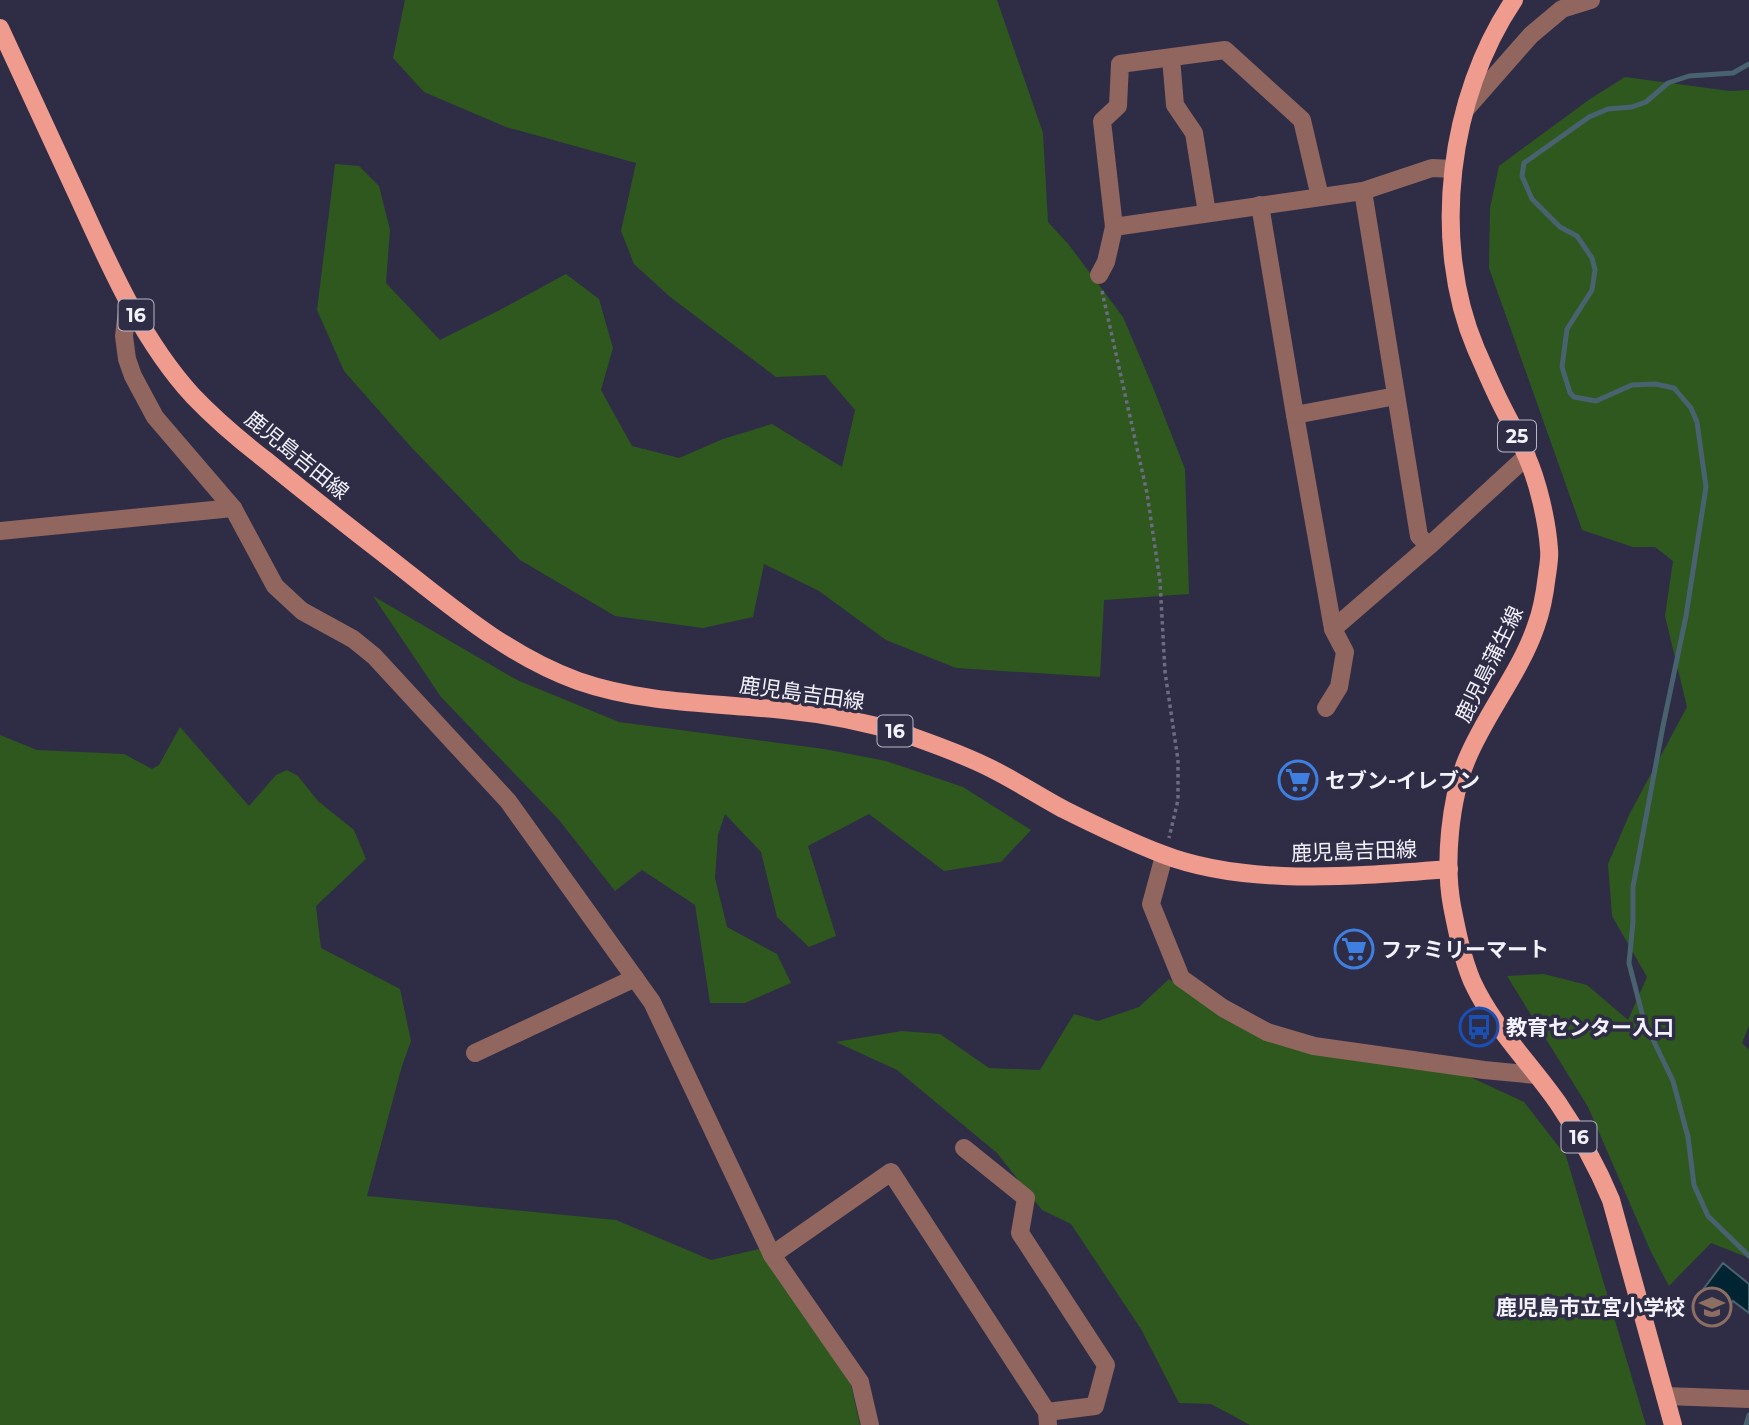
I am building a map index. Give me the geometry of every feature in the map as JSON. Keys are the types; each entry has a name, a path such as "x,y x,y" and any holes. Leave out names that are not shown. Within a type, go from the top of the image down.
{"main road":[{"name":"鹿児島蒲生線","path":"1449,869 1450,827 1458,786 1467,758 1517,668 1536,626 1545,594 1549,553 1546,519 1527,456 1474,344 1455,270 1451,233 1453,169 1465,110 1500,20 1514,0"},
{"name":"鹿児島吉田線","path":"0,28 128,302 146,335 171,369 195,398 244,443 487,635 533,661 577,680 612,691 673,701 813,713 856,720 902,733 991,768 1062,808 1164,856 1201,866 1263,875 1344,876 1449,869"},
{"name":"16","path":"1449,869 1451,901 1460,945 1472,981 1493,1019 1558,1102 1584,1143 1611,1200 1673,1425"}],"street":[{"path":"1465,110 1531,35 1562,9 1591,0"},
{"path":"1099,275 1106,261 1114,227 1102,121 1118,106 1120,64 1225,50 1302,120 1320,197"},
{"path":"1171,58 1175,105 1194,133 1207,213"},
{"path":"1114,227 1363,191 1432,168 1453,169"},
{"path":"1363,191 1419,536 1429,547"},
{"path":"1261,205 1333,629 1345,652 1339,687 1326,708"},
{"path":"128,302 124,336 127,359 133,376 155,417 233,508 275,586 302,611 353,639 374,656 508,801 652,1002 772,1255 860,1382 870,1425"},
{"path":"1295,415 1396,396"},
{"path":"1333,629 1429,547 1527,456"},
{"path":"0,531 233,508"},
{"path":"1164,856 1151,904 1181,978 1223,1008 1267,1032 1314,1046 1536,1075"},
{"path":"475,1054 635,978"},
{"path":"772,1255 891,1172 1048,1419 1095,1406 1106,1365 1020,1233 1026,1198 964,1148"},
{"path":"1665,1396 1749,1399"}],"path":[{"path":"1099,275 1147,493 1160,581 1165,673 1178,760 1178,800 1164,856"}],"green space":[{"path":"405,0 997,0 1043,133 1048,222 1069,245 1123,317 1185,469 1189,594 1104,600 1100,677 956,668 886,640 819,591 764,564 753,617 703,628 615,616 520,560 411,447 344,371 317,310 335,164 359,166 379,186 390,230 386,283 440,340 566,274 599,299 613,348 601,390 632,446 679,458 723,439 772,424 842,467 855,410 825,375 776,377 669,296 634,264 621,231 636,163 506,127 424,92 393,58"},
{"path":"1625,77 1730,91 1749,90 1749,1026 1742,1043 1749,1050 1749,1258 1711,1243 1669,1286 1651,1252 1588,1107 1507,976 1544,974 1587,985 1628,1020 1647,977 1612,916 1608,864 1630,813 1687,707 1665,616 1673,561 1655,547 1633,547 1582,530 1489,268 1490,208 1499,166 1590,99"},
{"path":"373,596 517,680 619,722 824,749 886,761 963,787 1031,830 1001,862 944,871 869,814 808,846 836,936 809,947 777,917 761,852 725,814 718,835 715,878 727,927 777,954 791,983 745,1003 710,1003 695,905 642,870 615,891 559,820 441,697"},
{"path":"180,727 249,806 276,775 287,770 298,776 318,801 354,830 366,859 316,906 321,948 400,989 411,1041 367,1196 616,1220 711,1260 759,1249 851,1385 860,1425 0,1425 0,735 37,750 124,754 152,769 159,765"},
{"path":"1169,979 1231,1022 1468,1076 1524,1102 1566,1156 1646,1425 1250,1425 1211,1404 1179,1403 1141,1329 1071,1224 1042,1210 997,1153 897,1070 836,1042 902,1031 940,1034 989,1068 1040,1070 1074,1014 1098,1021 1139,1007"}],"water":[{"path":"1723,1263 1749,1284 1749,1313 1733,1301 1726,1310 1702,1291"}],"waterway":[{"path":"1749,64 1733,73 1689,76 1668,83 1646,102 1632,107 1608,109 1589,117 1524,163 1522,176 1532,199 1560,227 1577,236 1592,258 1595,270 1592,290 1567,329 1562,367 1570,393 1574,397 1596,401 1632,385 1655,384 1674,388 1691,408 1697,422 1706,487 1686,616 1633,887 1629,963 1644,1021 1673,1081 1688,1137 1694,1185 1708,1216 1749,1256"},
{"path":"1746,1425 1749,1415"}],"place":[{"name":"セブン-イレブン","path":"1298,780"},
{"name":"ファミリーマート","path":"1354,949"},
{"name":"教育センター入口","path":"1479,1027"},
{"name":"鹿児島市立宮小学校","path":"1712,1307"}]}
